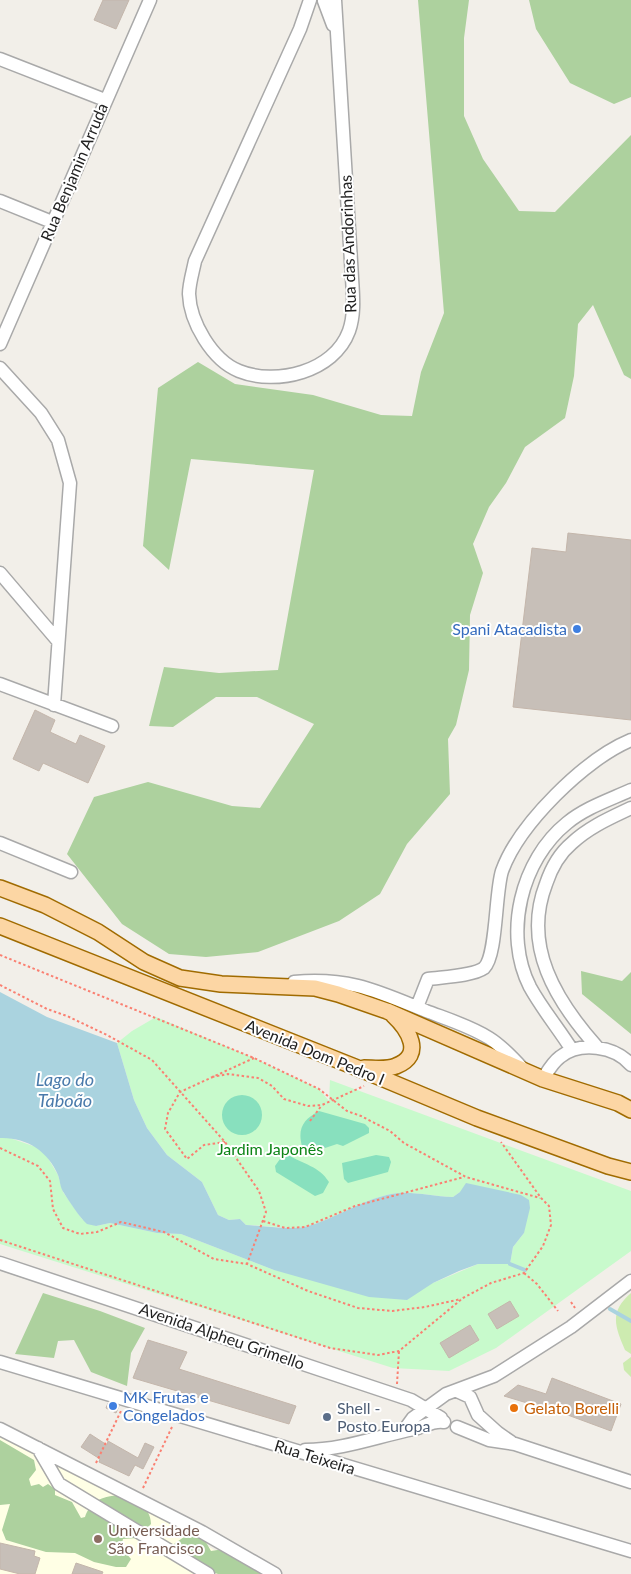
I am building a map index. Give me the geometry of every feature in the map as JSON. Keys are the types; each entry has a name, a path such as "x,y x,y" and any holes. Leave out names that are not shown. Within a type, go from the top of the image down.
{"main road":[{"path":"0,888 45,905 98,932 144,962 180,978 251,986 316,988 387,1011 543,1079 618,1103 631,1110"},
{"name":"Avenida Dom Pedro I","path":"0,926 355,1067 477,1118 608,1166 631,1172"},
{"path":"355,1067 388,1068 398,1066 408,1057 412,1048 412,1037 405,1026 387,1011"}],"street":[{"name":"Rua Benjamin Arruda","path":"0,344 150,0"},
{"name":"Rua das Andorinhas","path":"300,29 325,0 337,13 336,35 353,306 349,331 335,353 318,367 292,375 266,376 238,371 220,358 205,340 194,317 189,294 195,261 300,29 310,0"},
{"path":"0,58 105,100"},
{"path":"0,201 52,222"},
{"path":"0,368 41,413 58,440 70,483 54,705"},
{"path":"0,573 58,641"},
{"path":"0,684 112,726"},
{"path":"417,1007 428,979 475,972 484,968 490,960 493,948 496,897 502,871 513,849 543,809 587,766 600,755 631,740"},
{"path":"572,1050 530,986 517,940 518,912 526,883 539,856 555,835 567,823 593,807 631,790"},
{"path":"597,1047 568,1010 550,982 542,962 536,933 540,899 549,875 560,856 572,843 591,828 631,808"},
{"path":"0,843 70,872"},
{"path":"251,986 318,980 341,981 367,987 491,1039 524,1071"},
{"path":"543,1079 560,1056 572,1050 597,1047 613,1051 631,1065"},
{"name":"Avenida Alpheu Grimello","path":"0,1263 294,1360 395,1396 412,1400 442,1420"},
{"path":"408,1425 426,1408 442,1398 494,1376 571,1326 631,1282"},
{"name":"Rua Teixeira","path":"0,1362 631,1551"},
{"path":"458,1427 468,1423 474,1405 494,1376"},
{"path":"457,1391 466,1393 481,1418 498,1433 516,1444"},
{"path":"395,1396 410,1412 408,1425"},
{"path":"442,1398 438,1406 442,1420"},
{"path":"292,1450 324,1450 356,1444 408,1425 442,1420 489,1440 516,1444 631,1482"},
{"path":"0,1429 202,1532 275,1574"},
{"path":"356,1444 347,1455 350,1461 367,1473"},
{"path":"38,1448 59,1484 208,1574"}],"path":[{"path":"0,955 254,1058 319,1089 347,1111 390,1131 404,1143 466,1177 540,1198"},
{"path":"0,985 47,1009 67,1016 152,1060 226,1142 259,1191 266,1212 247,1264"},
{"path":"226,1142 204,1144 187,1159 165,1129 168,1113 180,1092 254,1058"},
{"path":"206,1079 228,1074 246,1074 272,1086 284,1099 308,1106 322,1105 382,1078"},
{"path":"310,1121 322,1105"},
{"path":"0,1240 330,1348 378,1355 399,1351 463,1298 491,1283 524,1273 543,1246 551,1225 549,1206 540,1198 500,1140"},
{"path":"0,1148 38,1166 50,1181 53,1209 63,1228 80,1234 97,1232 121,1222 164,1232 214,1259 247,1264 308,1291 358,1308 392,1311 425,1308 463,1298"},
{"path":"263,1221 285,1228 304,1226 355,1206 466,1177"},
{"path":"524,1273 537,1284 558,1311"},
{"path":"395,1396 398,1382 399,1351"},
{"path":"90,1474 126,1399"},
{"path":"138,1499 178,1415"}],"shaded area":[{"name":"Universidade São Francisco","path":"0,1437 137,1505 256,1574 0,1574"}],"green space":[{"path":"418,0 469,0 464,38 464,116 483,159 519,211 555,212 631,135 631,379 624,375 593,305 578,324 574,376 565,418 525,447 506,483 489,507 473,544 483,573 470,615 469,670 456,725 448,739 450,794 407,844 380,894 339,921 258,952 206,957 169,954 122,924 67,854 94,797 148,782 232,806 260,808 314,724 257,697 216,697 173,727 149,726 164,667 219,673 278,670 314,470 191,459 169,570 143,546 158,388 198,362 235,384 313,395 381,415 412,416 421,372 444,313"},
{"path":"529,0 631,0 631,97 614,104 570,83 536,29"},
{"path":"581,971 622,981 631,972 631,1034 582,994"},
{"name":"Jardim Japonês","path":"156,1017 254,1058 319,1089 329,1101 330,1080 631,1191 631,1251 496,1348 449,1371 393,1368 0,1244 0,1138 10,1138 39,1148 45,1153 58,1175 63,1192 82,1219 96,1226 110,1223 157,1233 181,1234 274,1270 433,1283 478,1264 510,1264 513,1247 524,1233 460,1192 453,1197 406,1193 387,1195 363,1203 316,1224 298,1228 246,1225 240,1219 229,1220 218,1215 202,1182 167,1155 147,1128 134,1100 117,1043 132,1031"},
{"path":"246,1095 253,1098 259,1104 262,1115 261,1123 253,1132 246,1135 238,1135 231,1132 223,1123 222,1111 225,1104 234,1096"},
{"path":"319,1111 365,1124 369,1128 369,1133 343,1146 337,1144 310,1153 302,1146 301,1129 309,1117"},
{"path":"288,1155 316,1169 325,1177 329,1182 323,1193 315,1196 276,1172 275,1166 280,1159"},
{"path":"376,1155 389,1157 391,1162 388,1172 348,1183 344,1179 342,1163"},
{"path":"43,1293 145,1328 131,1353 127,1386 91,1372 74,1340 58,1341 54,1358 15,1354"},
{"path":"631,1293 631,1354 625,1350 616,1320 619,1307"},
{"path":"631,1357 631,1377 624,1370 623,1363"},
{"path":"0,1440 34,1460 36,1470 29,1479 31,1486 39,1484 43,1487 48,1484 55,1489 55,1495 72,1502 81,1518 85,1517 91,1506 100,1499 111,1496 133,1499 142,1505 149,1513 151,1524 137,1538 123,1539 121,1547 131,1559 126,1567 116,1567 94,1562 75,1553 46,1552 6,1540 2,1530 10,1504 0,1505"},
{"path":"191,1532 203,1537 211,1551 224,1549 262,1574 218,1574 206,1570 194,1574 174,1544"}],"water":[{"name":"Lago do Taboão","path":"0,992 47,1017 117,1043 134,1100 147,1128 167,1155 202,1182 218,1215 229,1220 240,1219 246,1225 298,1228 316,1224 363,1203 387,1195 406,1193 453,1197 460,1192 466,1183 521,1195 529,1200 530,1208 524,1233 513,1247 510,1264 478,1264 433,1283 407,1300 369,1297 274,1270 181,1234 157,1233 110,1223 96,1226 87,1224 63,1191 54,1166 42,1152 19,1140 0,1138"}],"building":[{"path":"103,0 129,0 116,29 94,20"},
{"name":"Spani Atacadista","path":"568,533 631,540 631,720 513,707 532,548 566,552"},
{"path":"35,710 55,720 50,732 76,744 80,735 105,746 88,783 43,763 39,771 13,759"},
{"path":"510,1301 519,1316 497,1329 488,1314"},
{"path":"470,1325 479,1340 449,1358 440,1343"},
{"path":"148,1340 187,1352 179,1369 296,1406 289,1424 133,1378"},
{"path":"552,1378 621,1404 611,1431 538,1404 537,1406 504,1396 518,1385 546,1394"},
{"name":"MK Frutas e Congelados","path":"108,1403 119,1406 116,1413 106,1408"},
{"path":"90,1434 107,1445 108,1441 138,1458 145,1443 154,1447 143,1469 135,1465 129,1476 99,1462 100,1459 81,1447"},
{"path":"0,1543 35,1551 34,1556 40,1558 35,1574 20,1574 0,1569"},
{"path":"76,1563 103,1572 102,1574 72,1574"}],"waterway":[{"path":"510,1264 525,1270"},
{"path":"610,1309 631,1321"}],"place":[{"name":"Spani Atacadista","path":"577,629"},
{"name":"MK Frutas e Congelados","path":"113,1406"},
{"name":"Gelato Borelli","path":"514,1408"},
{"name":"Shell - Posto Europa","path":"327,1417"},
{"name":"Universidade São Francisco","path":"98,1539"}]}
